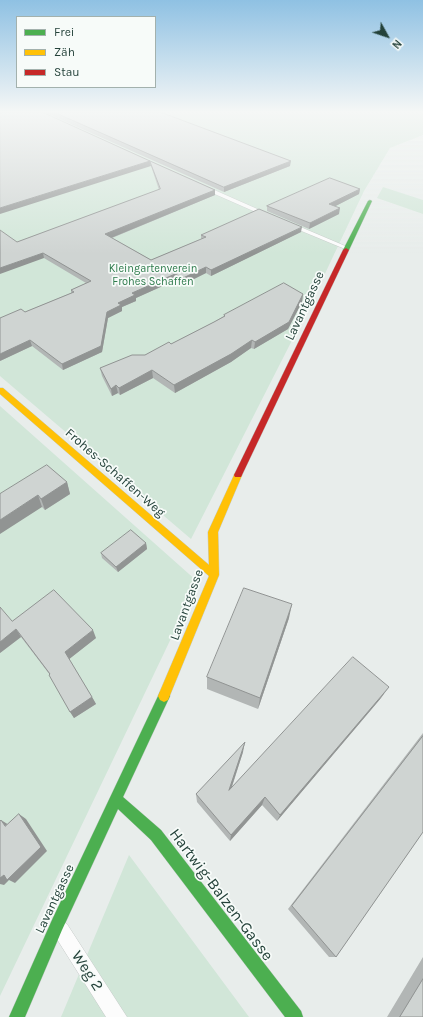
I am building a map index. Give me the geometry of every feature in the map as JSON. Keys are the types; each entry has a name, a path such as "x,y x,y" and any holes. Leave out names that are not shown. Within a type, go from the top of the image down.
{"street":[{"name":"Lavantgasse","path":"17,1017 57,925 178,665 214,575 213,532 370,200"},
{"name":"Frohes-Schaffen-Weg","path":"0,390 214,575"},
{"name":"Hartwig-Balzen-Gasse","path":"116,799 156,835 295,1017"}],"lane":[{"path":"196,184 272,217"},
{"path":"279,220 347,248"},
{"name":"Weg 2","path":"57,925 117,1017"}],"green space":[{"name":"Kleingartenverein Frohes Schaffen","path":"0,159 383,159 364,191 313,299 191,539 0,376"},
{"path":"383,187 423,200 423,214 377,198"},
{"path":"0,406 198,582 0,996"},
{"path":"129,855 249,1017 61,1017"}],"building":[{"path":"0,159 147,159 150,161 0,208"},
{"path":"162,159 287,159 291,161 224,187"},
{"path":"150,161 215,190 105,234 151,260 206,237 201,235 259,209 302,227 211,270 206,267 183,278 175,274 132,293 135,295 118,303 121,305 107,312 101,346 62,364 30,340 0,354 0,318 21,309 25,312 74,292 71,290 91,281 43,253 0,268 0,230 17,242 160,189"},
{"path":"330,178 360,189 329,204 340,208 310,223 267,206"},
{"path":"284,283 303,294 289,322 255,342 252,340 231,354 174,385 152,370 119,388 116,385 111,389 100,368 132,355 145,355 169,342 171,344"},
{"path":"47,465 67,482 41,499 38,495 0,520 0,494"},
{"path":"131,530 146,543 116,567 101,553"},
{"path":"244,588 292,604 260,698 207,677"},
{"path":"54,590 93,630 65,652 92,697 70,712 49,675 50,674 16,629 0,642 0,607 12,621"},
{"path":"353,657 389,687 280,815 265,797 231,835 196,794 245,742 229,790"},
{"path":"423,736 423,832 336,957 292,906"},
{"path":"19,814 41,847 7,880 4,875 0,878 0,821 1,820 5,826"},
{"path":"423,979 423,1017 400,1017"}],"traffic: fast":[{"path":"346,250 370,201"},
{"path":"17,1017 57,925 164,696"},
{"path":"116,799 156,835 295,1017"}],"traffic: slow":[{"path":"0,390 214,575"},
{"path":"164,696 214,575 213,532 238,475"}],"traffic: jam":[{"path":"238,475 346,250"}]}
